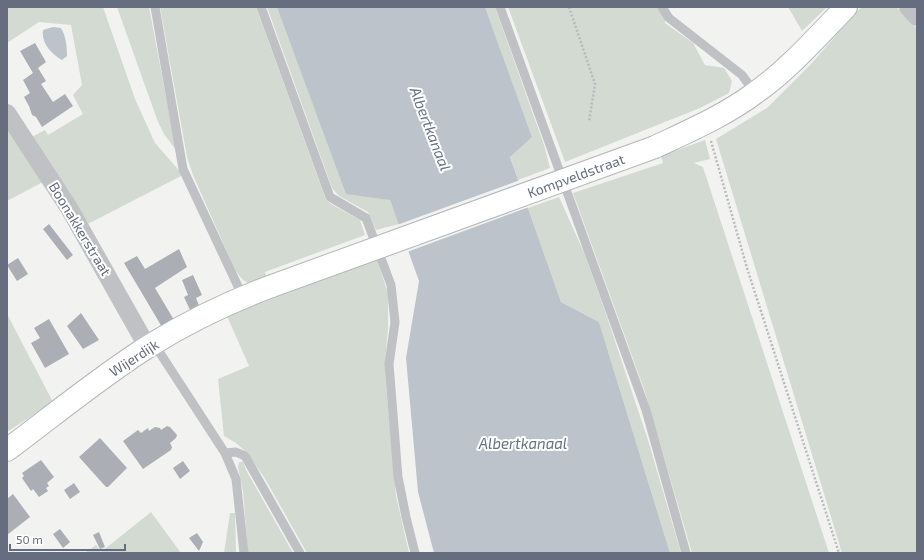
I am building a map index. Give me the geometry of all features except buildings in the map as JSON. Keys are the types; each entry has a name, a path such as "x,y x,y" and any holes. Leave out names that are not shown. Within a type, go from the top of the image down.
{"street":[{"name":"Kompveldstraat","path":"272,286 655,147 704,124 723,114 755,93 800,54 846,7"},
{"path":"908,7 917,17"},
{"name":"Boonakkerstraat","path":"7,113 69,208 149,346"},
{"name":"Wijerdijk","path":"7,450 149,346 198,318 242,297 272,286"}],"lane":[{"path":"155,7 183,169 242,297"},
{"path":"261,7 330,197 366,218 391,285 395,322 389,364 398,477 406,517 416,553"},
{"path":"500,7 646,410 686,553"},
{"path":"662,7 669,18 742,75 755,93"},
{"path":"149,346 160,353 225,453 236,479 244,553"},
{"path":"225,453 236,452 245,456 300,553"}],"path":[{"path":"569,7 595,84 589,122"},
{"path":"704,124 711,138 747,268 839,553"}],"shaded area":[{"path":"7,7 103,7 135,99 155,143 183,175 78,229 30,138 45,130 48,135 83,114 73,95 82,85 71,25 39,22 7,43"},
{"path":"117,7 149,7 176,150 164,134 158,122"},
{"path":"160,7 256,7 326,200 360,220 365,235 265,272 266,276 248,283 242,279 235,270 193,175 187,157"},
{"path":"267,7 277,7 390,200 399,224 376,230 368,212 339,196 332,188"},
{"path":"485,7 495,7 544,145 550,168 518,180 510,156 532,137"},
{"path":"508,7 666,7 665,23 693,43 705,65 724,68 732,81 729,93 700,108 565,162"},
{"path":"788,7 827,7 802,31"},
{"path":"863,7 896,7 905,14 917,29 917,553 842,553 716,139 767,108 812,63 858,10"},
{"path":"7,124 43,182 7,201"},
{"path":"705,140 710,159 694,163 703,167 829,553 692,553 644,389 573,193 663,163 661,156"},
{"path":"559,197 585,255 608,320 648,440 681,553 670,553 599,322 561,302 528,208"},
{"path":"377,259 388,294 388,329 385,362 386,386 396,496 409,553 307,553 264,477 247,453 236,443 224,436 218,379 249,366 227,316"},
{"path":"7,314 53,402 7,432"},
{"path":"239,462 243,462 246,470 293,553 248,553 243,491 238,467"},
{"path":"151,512 181,553 85,553 96,545 101,552"},
{"path":"230,513 235,513 236,553 224,553"}],"water":[{"name":"Albertkanaal","path":"277,7 485,7 532,137 510,157 561,302 599,322 670,553 434,553 418,492 406,358 419,281 390,200 346,194"},
{"path":"53,27 61,28 65,38 67,56 62,60 54,55 45,44 43,30"}],"pier":[{"path":"520,180 529,207 407,252 397,225"}]}
